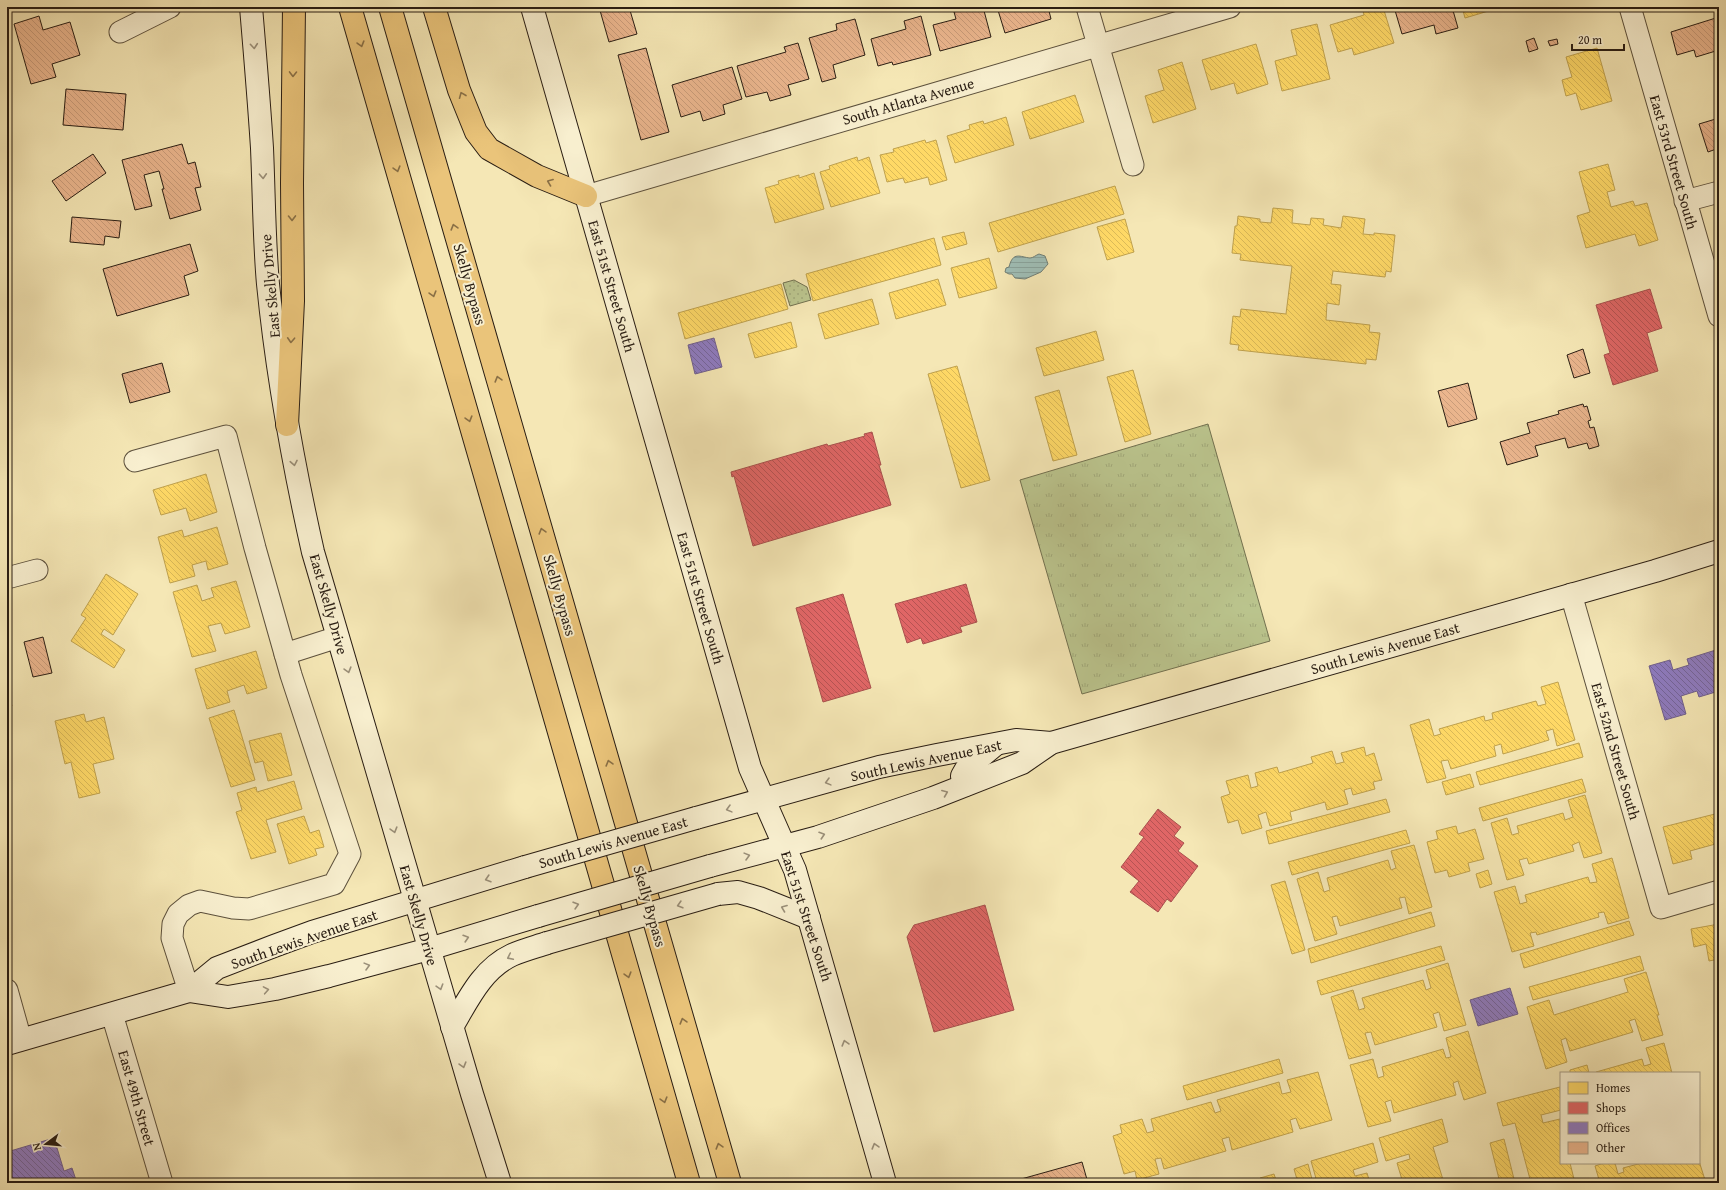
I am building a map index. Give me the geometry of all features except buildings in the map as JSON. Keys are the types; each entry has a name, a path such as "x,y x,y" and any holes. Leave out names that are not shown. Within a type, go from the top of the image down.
{"highway":[{"path":"287,425 294,301 292,182 294,7"},
{"path":"350,7 688,1183"},
{"name":"Skelly Bypass","path":"390,7 730,1183"},
{"path":"434,7 459,90 476,132 489,149 536,176 586,196"}],"main road":[{"name":"East Skelly Drive","path":"251,7 260,108 268,282 276,352 287,425 313,552 452,1027 500,1183"},
{"name":"East 51st Street South","path":"532,7 750,768 795,870 885,1183"},
{"name":"South Lewis Avenue East","path":"190,991 228,997 275,989 429,949 710,866 818,837 965,785 1022,763 1051,743 1719,551"},
{"name":"South Lewis Avenue East","path":"14,1042 190,991 217,968 312,932 415,902 525,867 879,768 1016,740 1051,743"},
{"path":"965,785 962,776 966,769 996,745"},
{"path":"452,1027 486,973 498,963 512,955 547,944 718,894 738,892 759,898 809,918"}],"street":[{"path":"120,32 170,7"},
{"path":"1087,7 1133,165"},
{"name":"South Atlanta Avenue","path":"586,196 1230,7"},
{"name":"East 53rd Street South","path":"1630,7 1719,316"},
{"path":"1685,201 1719,192"},
{"path":"135,461 226,436 255,548 285,654 350,854 334,884 249,909 233,908 200,901 189,905 178,914 172,924 172,938 190,991"},
{"path":"7,578 37,570"},
{"name":"East 52nd Street South","path":"1571,594 1661,908 1719,891"},
{"path":"285,654 338,637"},
{"path":"7,990 14,1042"},
{"name":"East 49th Street","path":"112,1014 162,1183"}],"green space":[{"path":"794,280 807,287 811,300 790,306 783,283"},
{"path":"1208,424 1270,641 1082,694 1020,480"}],"water":[{"path":"1039,254 1045,256 1048,264 1041,272 1025,279 1015,278 1012,274 1005,272 1006,268 1009,267 1015,257 1020,256 1031,258"}]}
